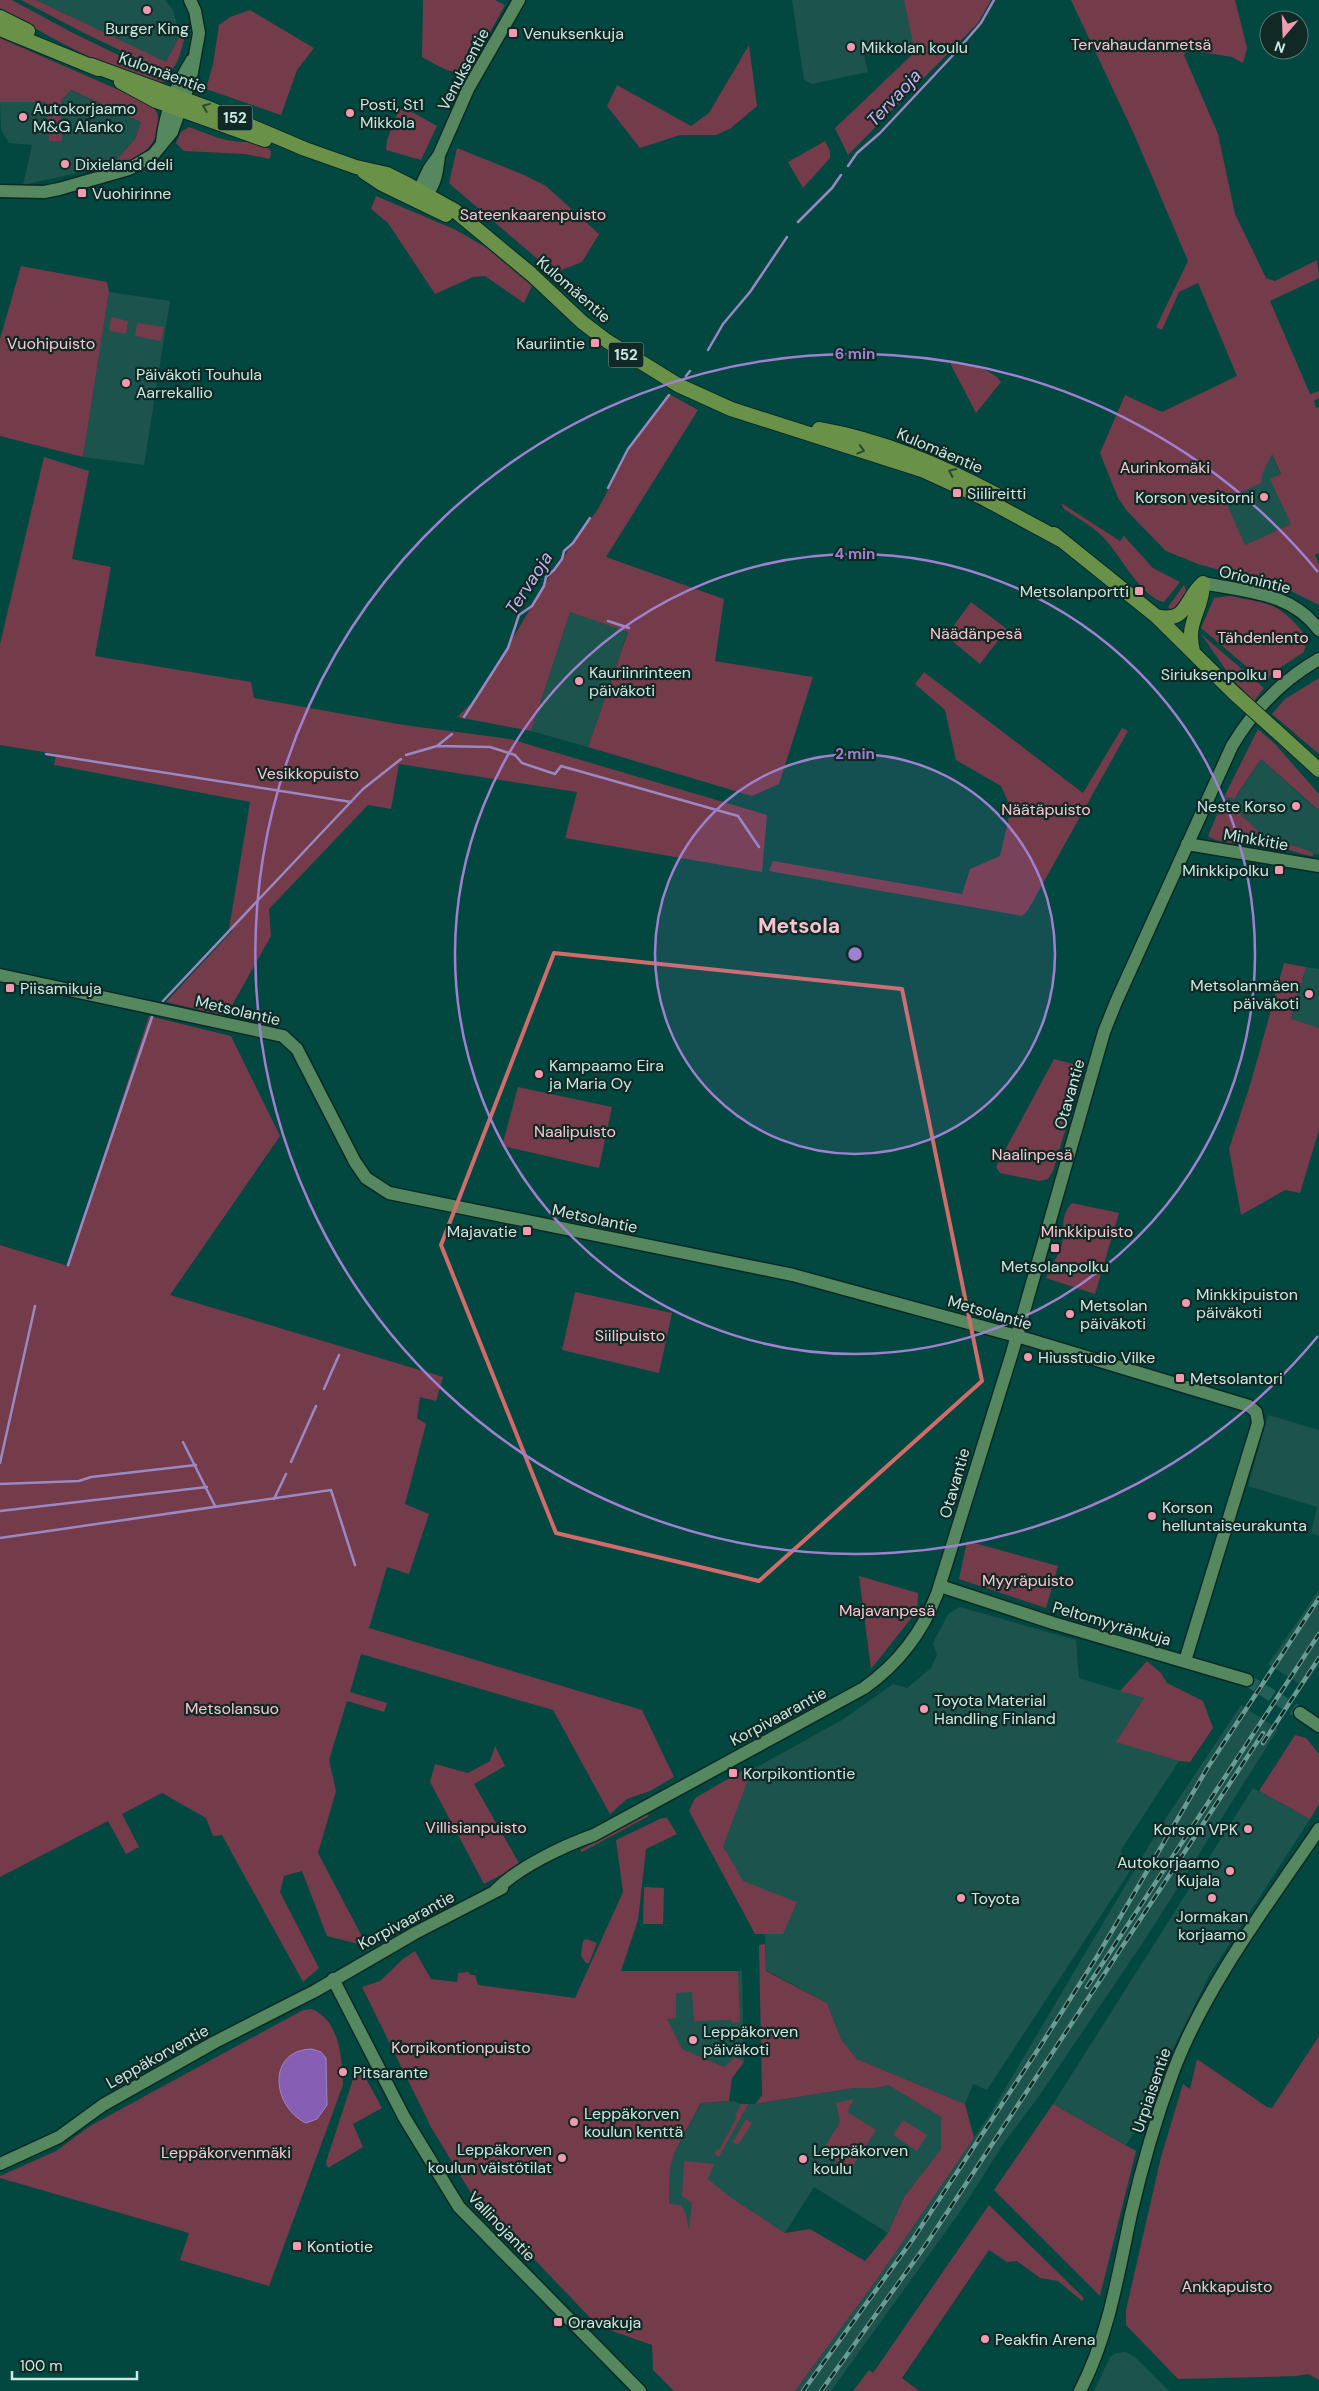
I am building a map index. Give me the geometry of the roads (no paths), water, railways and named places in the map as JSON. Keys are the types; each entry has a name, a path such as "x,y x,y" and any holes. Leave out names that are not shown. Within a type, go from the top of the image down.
{"main road":[{"name":"Kulomäentie","path":"0,17 78,59 178,103 356,167 387,174 422,195 454,210 544,286 582,322 627,355 695,394 764,420 922,470 985,498 1059,539 1156,616 1234,693"},
{"name":"Kulomäentie","path":"0,29 78,59"},
{"name":"Kulomäentie","path":"1100,573 1182,650 1274,728 1319,770"},
{"path":"1156,616 1174,618 1181,614 1192,592 1203,583"},
{"path":"1193,651 1190,633 1203,596 1203,583"},
{"name":"Kulomäentie","path":"1304,755 1319,764"}],"street":[{"path":"0,191 44,192 106,177 144,161 153,154 172,132 182,76 196,54 199,33 195,12 190,0"},
{"name":"Venuksentie","path":"422,195 437,173 439,156 473,79 519,0"},
{"name":"Orionintie","path":"1203,583 1281,599 1298,608 1319,630"},
{"name":"Otavantie","path":"940,1586 1016,1336 1104,1032 1216,779 1240,732 1265,700 1284,682 1319,659"},
{"name":"Minkkitie","path":"1188,844 1319,866"},
{"name":"Metsolantie","path":"0,975 283,1036 297,1049 355,1162 366,1178 388,1193 783,1273 1016,1336 1249,1406 1256,1412 1258,1423 1186,1661"},
{"name":"Peltomyyränkuja","path":"940,1586 1044,1620 1247,1680"},
{"name":"Korpivaarantie","path":"333,1979 496,1890 507,1878 572,1843 594,1835 864,1688 882,1676 899,1658 930,1613 940,1586"},
{"path":"1300,1713 1319,1726"},
{"name":"Urpiaisentie","path":"1080,2391 1095,2360 1106,2326 1142,2170 1173,2072 1198,2018 1220,1980 1319,1829"},
{"name":"Leppäkorventie","path":"0,2164 59,2137 102,2105 215,2042 315,1991 333,1979"},
{"name":"Vallinojantie","path":"333,1979 404,2117 459,2207 640,2391"}],"waterway":[{"name":"Tervaoja","path":"848,166 857,153 880,133 955,53 981,23 994,0"},
{"name":"Tervaoja","path":"798,222 832,188 841,175"},
{"name":"Tervaoja","path":"708,350 723,324 750,292 787,237"},
{"path":"686,376 690,371"},
{"name":"Tervaoja","path":"608,488 628,449 669,395"},
{"name":"Tervaoja","path":"464,717 508,648 519,615 532,606 544,586 546,577 554,570 562,559 564,551 573,543 590,518"},
{"path":"608,621 629,628"},
{"path":"406,755 437,746 452,734"},
{"path":"437,746 490,747 515,755 522,763 555,774 561,766 738,816 759,847"},
{"path":"46,754 351,802"},
{"path":"163,1001 363,789 401,759"},
{"path":"68,1265 152,1017"},
{"path":"0,1463 35,1306"},
{"path":"324,1389 339,1355"},
{"path":"291,1462 316,1406"},
{"path":"183,1442 215,1506"},
{"path":"0,1484 79,1481 91,1477 196,1465"},
{"path":"274,1499 286,1474"},
{"path":"0,1511 207,1487"},
{"path":"0,1538 331,1490 355,1565"}],"tunnel":[{"path":"1247,1680 1300,1713"}],"railway":[{"path":"803,2391 913,2239 1039,2048 1098,1955 1208,1767 1319,1598"},
{"path":"1087,1987 1319,1634"},
{"path":"1263,1743 1319,1658"},
{"path":"821,2391 925,2246 1263,1733"}],"place":[{"name":"Burger King","path":"147,10"},
{"name":"Venuksenkuja","path":"513,33"},
{"name":"Mikkolan koulu","path":"851,47"},
{"name":"Posti, St1 Mikkola","path":"350,113"},
{"name":"Autokorjaamo M&G Alanko","path":"23,117"},
{"name":"Dixieland deli","path":"65,164"},
{"name":"Vuohirinne","path":"82,193"},
{"name":"Kauriintie","path":"595,343"},
{"name":"Päiväkoti Touhula Aarrekallio","path":"126,383"},
{"name":"Siilireitti","path":"957,493"},
{"name":"Korson vesitorni","path":"1264,497"},
{"name":"Metsolanportti","path":"1139,591"},
{"name":"Siriuksenpolku","path":"1277,674"},
{"name":"Kauriinrinteen päiväkoti","path":"579,681"},
{"name":"Neste Korso","path":"1296,806"},
{"name":"Minkkipolku","path":"1279,870"},
{"name":"Piisamikuja","path":"10,988"},
{"name":"Metsolanmäen päiväkoti","path":"1309,994"},
{"name":"Kampaamo Eira ja Maria Oy","path":"539,1074"},
{"name":"Majavatie","path":"527,1231"},
{"name":"Metsolanpolku","path":"1055,1248"},
{"name":"Minkkipuiston päiväkoti","path":"1186,1303"},
{"name":"Metsolan päiväkoti","path":"1070,1314"},
{"name":"Hiusstudio Vilke","path":"1028,1357"},
{"name":"Metsolantori","path":"1180,1378"},
{"name":"Korson helluntaiseurakunta","path":"1152,1516"},
{"name":"Toyota Material Handling Finland","path":"924,1709"},
{"name":"Korpikontiontie","path":"733,1773"},
{"name":"Korson VPK","path":"1248,1829"},
{"name":"Autokorjaamo Kujala","path":"1230,1871"},
{"name":"Toyota","path":"961,1898"},
{"name":"Jormakan korjaamo","path":"1212,1898"},
{"name":"Leppäkorven päiväkoti","path":"693,2040"},
{"name":"Pitsarante","path":"343,2072"},
{"name":"Leppäkorven koulun kenttä","path":"574,2122"},
{"name":"Leppäkorven koulun väistötilat","path":"562,2158"},
{"name":"Leppäkorven koulu","path":"803,2159"},
{"name":"Kontiotie","path":"297,2246"},
{"name":"Oravakuja","path":"558,2322"},
{"name":"Peakfin Arena","path":"985,2339"}],"district":[{"name":"Metsola","path":"799,926"}],"park label":[{"name":"Tervahaudanmetsä","path":"1141,44"},
{"name":"Sateenkaarenpuisto","path":"533,214"},
{"name":"Vuohipuisto","path":"51,343"},
{"name":"Aurinkomäki","path":"1165,467"},
{"name":"Näädänpesä","path":"976,633"},
{"name":"Tähdenlento","path":"1263,637"},
{"name":"Vesikkopuisto","path":"308,773"},
{"name":"Näätäpuisto","path":"1046,809"},
{"name":"Naalipuisto","path":"575,1131"},
{"name":"Naalinpesä","path":"1032,1154"},
{"name":"Minkkipuisto","path":"1087,1231"},
{"name":"Siilipuisto","path":"630,1335"},
{"name":"Myyräpuisto","path":"1028,1580"},
{"name":"Majavanpesä","path":"887,1610"},
{"name":"Metsolansuo","path":"232,1708"},
{"name":"Villisianpuisto","path":"476,1827"},
{"name":"Korpikontionpuisto","path":"461,2047"},
{"name":"Leppäkorvenmäki","path":"226,2152"},
{"name":"Ankkapuisto","path":"1227,2286"}]}
